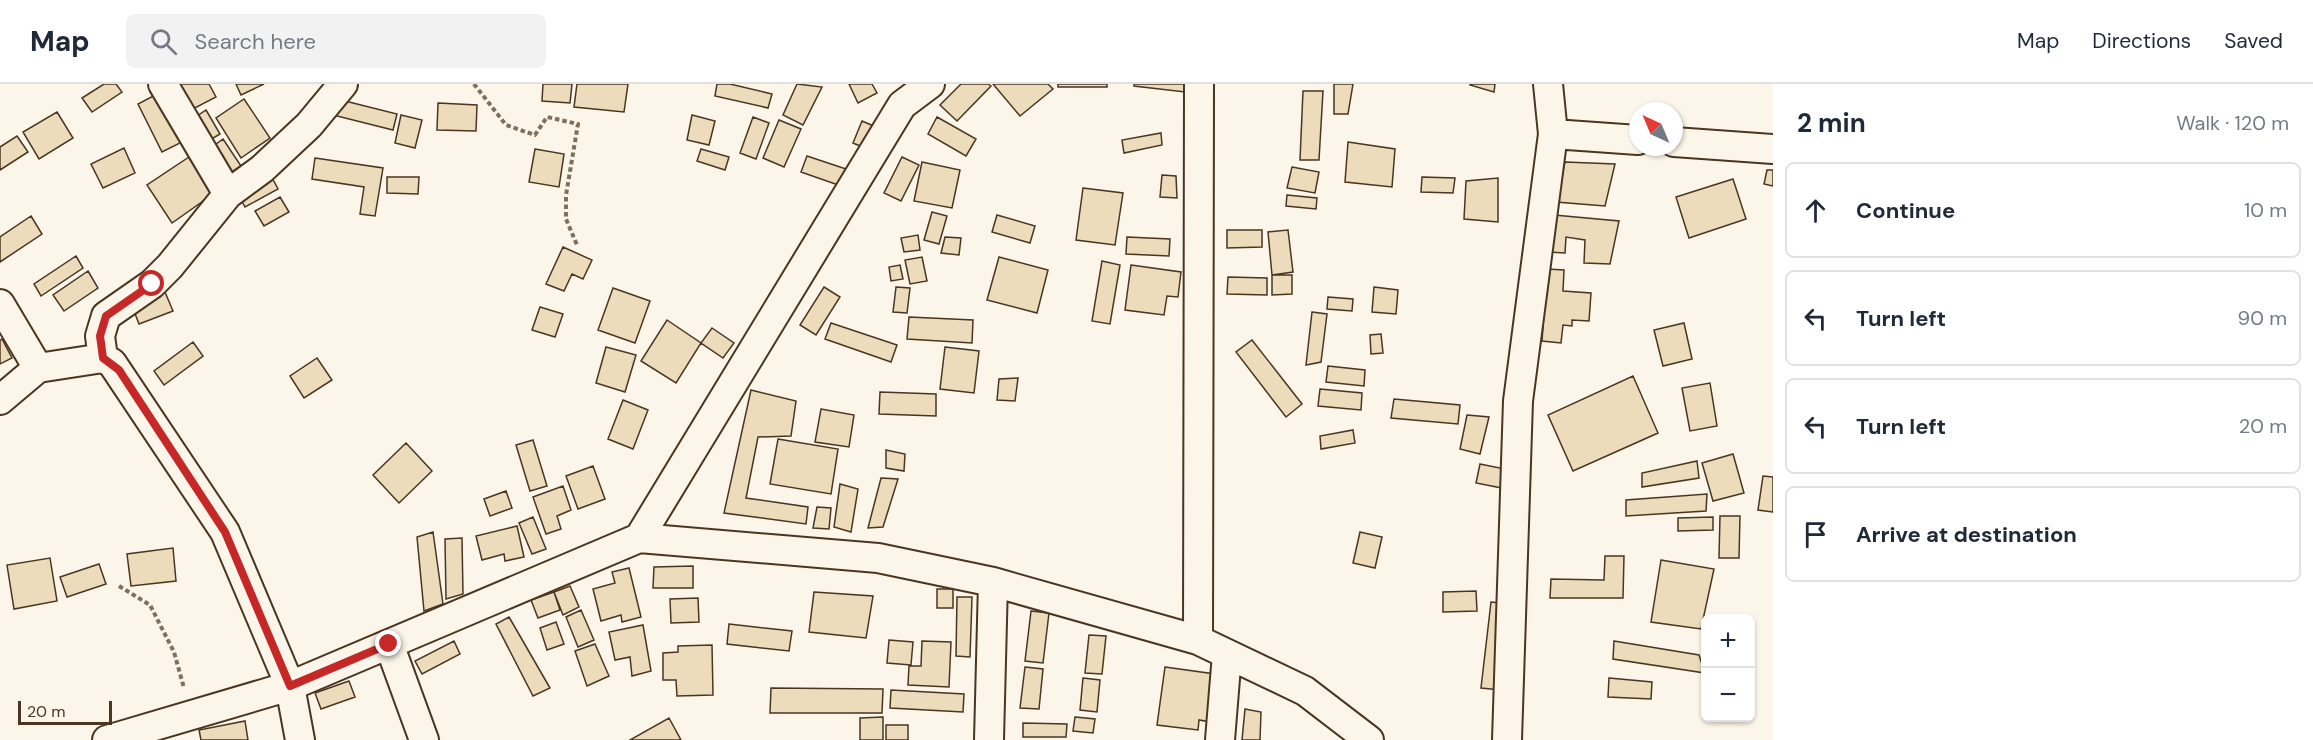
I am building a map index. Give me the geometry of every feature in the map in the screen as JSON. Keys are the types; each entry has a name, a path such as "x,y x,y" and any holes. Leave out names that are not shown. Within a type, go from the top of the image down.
{"street":[{"path":"163,84 228,194"},
{"path":"300,740 290,686 225,532 119,370 103,358 100,336 106,316 152,284 170,266 228,194 262,169 309,125 343,84"},
{"path":"639,538 896,95 930,84"},
{"path":"1198,640 1199,84"},
{"path":"1507,740 1518,401 1553,134 1548,84"},
{"path":"1553,134 1629,139"},
{"path":"1683,143 1773,149"},
{"path":"0,304 38,369"},
{"path":"0,400 38,369 103,358"},
{"path":"107,740 149,734 192,714 290,686 639,538 878,558 993,582 1198,640 1305,691 1369,740"},
{"path":"989,740 993,582"},
{"path":"389,644 424,740"},
{"path":"1220,740 1227,654"}],"path":[{"path":"474,84 506,126 535,135 547,117 578,124 566,195 566,219 577,245"},
{"path":"119,586 150,605 166,635 192,714"}],"building":[{"path":"104,84 116,84 122,92 92,112 82,98"},
{"path":"175,84 209,84 216,97 189,111"},
{"path":"236,84 264,84 241,95"},
{"path":"543,84 572,84 570,103 542,101"},
{"path":"577,84 628,84 624,112 574,107"},
{"path":"717,84 730,84 772,94 768,108 715,96"},
{"path":"797,84 822,87 803,125 783,115"},
{"path":"849,84 872,84 877,93 858,103"},
{"path":"961,84 991,86 957,121 940,105"},
{"path":"993,84 1048,84 1053,89 1020,116"},
{"path":"1058,84 1107,84 1107,87 1058,87"},
{"path":"1134,84 1186,84 1185,92 1134,86"},
{"path":"1334,84 1353,84 1348,114 1334,114"},
{"path":"1495,84 1494,92 1470,85"},
{"path":"1303,91 1323,91 1319,160 1300,160"},
{"path":"157,94 182,142 162,152 138,104"},
{"path":"244,99 270,138 241,158 216,118"},
{"path":"337,99 397,114 393,130 333,115"},
{"path":"438,103 477,105 476,131 437,130"},
{"path":"206,110 220,134 205,143 191,120"},
{"path":"57,112 73,138 39,159 23,132"},
{"path":"401,115 422,120 415,148 395,143"},
{"path":"692,115 715,121 709,145 687,140"},
{"path":"753,117 769,123 756,159 740,153"},
{"path":"937,117 976,139 966,156 928,134"},
{"path":"779,120 801,129 784,167 763,158"},
{"path":"862,121 876,127 867,149 853,143"},
{"path":"1161,133 1162,145 1124,153 1122,140"},
{"path":"17,136 28,152 0,170 0,147"},
{"path":"223,139 241,166 224,177 208,150"},
{"path":"1348,142 1395,149 1392,187 1345,182"},
{"path":"124,148 135,173 103,188 91,164"},
{"path":"535,149 564,154 559,187 529,182"},
{"path":"701,149 729,157 725,170 697,161"},
{"path":"807,156 849,170 844,187 801,172"},
{"path":"189,157 213,194 172,223 147,185"},
{"path":"902,157 919,165 901,201 884,193"},
{"path":"315,158 383,168 375,216 360,214 364,187 312,179"},
{"path":"922,162 960,170 952,208 914,201"},
{"path":"1565,162 1615,164 1605,206 1556,202"},
{"path":"1292,167 1319,172 1315,193 1287,188"},
{"path":"1767,170 1773,170 1773,186 1764,184"},
{"path":"270,174 278,189 245,207 237,192"},
{"path":"1162,175 1176,176 1177,198 1160,197"},
{"path":"387,177 419,177 418,194 387,193"},
{"path":"1422,177 1455,178 1453,193 1421,192"},
{"path":"1498,178 1498,222 1464,219 1466,181"},
{"path":"1733,179 1746,219 1689,238 1676,197"},
{"path":"1083,188 1123,193 1115,245 1076,240"},
{"path":"1287,195 1317,198 1316,209 1286,206"},
{"path":"280,197 289,212 264,226 255,211"},
{"path":"932,212 947,216 939,244 924,240"},
{"path":"997,215 1035,226 1030,243 992,232"},
{"path":"1554,215 1619,221 1610,264 1584,263 1585,240 1566,237 1565,253 1549,252"},
{"path":"31,216 42,234 0,262 0,237"},
{"path":"1227,230 1262,230 1262,247 1227,248"},
{"path":"1288,230 1293,272 1272,275 1268,232"},
{"path":"918,235 920,250 904,252 901,238"},
{"path":"945,237 961,238 959,255 941,253"},
{"path":"1127,237 1170,239 1169,256 1126,254"},
{"path":"563,247 592,260 583,279 572,274 564,291 546,284"},
{"path":"76,256 83,268 41,296 34,284"},
{"path":"922,257 927,281 910,284 905,260"},
{"path":"999,257 1048,270 1037,313 987,300"},
{"path":"1102,261 1120,265 1110,324 1092,321"},
{"path":"900,265 903,279 891,281 889,267"},
{"path":"1131,265 1181,272 1178,297 1167,296 1164,315 1125,310"},
{"path":"1547,269 1564,270 1563,291 1591,293 1589,321 1572,320 1572,326 1563,325 1561,343 1542,341"},
{"path":"88,271 98,288 64,311 53,295"},
{"path":"1272,275 1292,275 1292,294 1272,295"},
{"path":"1228,277 1267,278 1267,295 1227,294"},
{"path":"824,287 840,297 816,335 800,325"},
{"path":"896,287 910,288 907,313 893,312"},
{"path":"1374,287 1398,290 1396,314 1372,312"},
{"path":"613,288 650,301 635,343 598,330"},
{"path":"165,292 173,311 139,324 132,306"},
{"path":"1328,297 1353,299 1352,311 1327,309"},
{"path":"540,307 563,314 555,337 532,330"},
{"path":"1312,312 1327,314 1321,362 1306,365"},
{"path":"909,317 973,320 972,343 907,339"},
{"path":"667,320 701,343 676,383 641,361"},
{"path":"831,323 897,345 891,362 825,339"},
{"path":"1684,323 1692,359 1663,366 1654,330"},
{"path":"712,328 734,343 723,358 701,343"},
{"path":"1381,334 1383,353 1371,354 1370,335"},
{"path":"2,339 12,358 0,364 0,340"},
{"path":"1252,340 1302,404 1286,417 1236,352"},
{"path":"193,342 203,356 164,385 154,371"},
{"path":"606,347 636,355 625,392 596,383"},
{"path":"945,347 979,351 974,393 940,389"},
{"path":"317,358 332,380 304,398 290,376"},
{"path":"1328,366 1365,370 1364,386 1326,382"},
{"path":"1633,376 1658,433 1573,471 1548,415"},
{"path":"1018,378 1015,401 997,400 999,379"},
{"path":"1710,383 1717,426 1690,431 1682,388"},
{"path":"1320,389 1362,393 1361,410 1318,406"},
{"path":"751,390 796,401 791,436 758,437 746,498 808,507 806,524 724,513"},
{"path":"880,392 936,394 936,416 879,414"},
{"path":"1394,399 1460,405 1458,424 1391,418"},
{"path":"623,400 648,410 633,449 608,439"},
{"path":"821,409 854,415 849,447 815,442"},
{"path":"1467,415 1489,417 1480,454 1460,449"},
{"path":"1353,430 1355,443 1321,449 1320,436"},
{"path":"778,439 838,449 831,494 770,484"},
{"path":"533,440 547,486 530,491 516,445"},
{"path":"406,443 432,471 399,503 373,475"},
{"path":"886,450 905,454 904,471 886,468"},
{"path":"1733,454 1744,493 1713,501 1702,463"},
{"path":"1697,461 1699,478 1642,487 1642,473"},
{"path":"1480,464 1505,469 1502,488 1476,483"},
{"path":"593,466 605,499 578,509 566,476"},
{"path":"1763,476 1773,477 1773,512 1758,510"},
{"path":"881,478 898,479 883,527 868,528"},
{"path":"840,484 858,489 851,532 834,527"},
{"path":"563,486 571,510 557,516 561,529 546,534 533,497"},
{"path":"506,491 512,508 490,516 484,499"},
{"path":"1707,494 1706,511 1626,516 1626,500"},
{"path":"817,507 831,508 829,529 813,528"},
{"path":"1720,516 1740,516 1739,558 1719,558"},
{"path":"533,517 546,549 532,554 519,523"},
{"path":"1713,517 1713,530 1678,531 1678,518"},
{"path":"517,526 524,557 505,561 504,554 482,560 476,536"},
{"path":"433,532 443,604 424,611 417,537"},
{"path":"1360,532 1382,537 1375,568 1353,563"},
{"path":"462,538 463,594 446,599 445,539"},
{"path":"173,548 176,581 131,586 127,554"},
{"path":"1605,556 1624,556 1623,598 1550,598 1551,579 1604,580"},
{"path":"50,558 57,601 14,609 7,565"},
{"path":"1661,560 1714,569 1704,614 1701,614 1701,629 1651,622"},
{"path":"99,564 106,584 67,597 60,577"},
{"path":"693,566 693,588 653,588 654,567"},
{"path":"629,568 641,617 622,622 621,615 601,621 593,589 615,583 612,572"},
{"path":"570,586 579,607 563,615 554,592"},
{"path":"937,589 953,589 953,608 937,608"},
{"path":"1476,591 1477,611 1443,612 1443,592"},
{"path":"554,592 560,610 538,618 531,600"},
{"path":"814,592 873,596 866,638 809,632"},
{"path":"957,597 972,597 970,657 956,656"},
{"path":"698,598 699,622 671,623 670,599"},
{"path":"1491,602 1510,604 1501,690 1481,688"},
{"path":"581,610 594,640 578,647 566,617"},
{"path":"1031,611 1049,613 1043,663 1025,661"},
{"path":"509,617 550,688 533,696 496,624"},
{"path":"556,622 564,644 547,650 540,628"},
{"path":"729,624 792,631 789,651 727,644"},
{"path":"643,625 651,671 632,676 630,657 615,660 609,632"},
{"path":"1089,635 1106,636 1102,674 1085,673"},
{"path":"889,640 913,642 911,665 887,663"},
{"path":"454,641 460,654 422,674 415,661"},
{"path":"922,641 951,642 949,687 908,685 909,666 921,666"},
{"path":"1614,641 1699,655 1701,672 1613,659"},
{"path":"595,644 609,676 587,686 575,651"},
{"path":"712,645 713,695 677,696 676,680 663,680 663,653 678,652 678,646"},
{"path":"1025,667 1043,669 1039,709 1020,708"},
{"path":"1165,667 1222,675 1216,723 1199,720 1198,730 1157,725"},
{"path":"1083,678 1100,680 1097,712 1080,710"},
{"path":"1609,678 1652,682 1651,699 1608,697"},
{"path":"349,681 355,697 321,709 315,693"},
{"path":"771,688 883,689 882,713 770,713"},
{"path":"891,690 964,694 963,712 890,708"},
{"path":"1245,709 1261,712 1260,740 1242,740"},
{"path":"883,717 883,740 860,740 860,718"},
{"path":"1075,717 1095,719 1093,733 1073,731"},
{"path":"669,718 681,740 630,740"},
{"path":"245,721 248,740 201,740 199,730"},
{"path":"1023,723 1067,724 1066,737 1023,737"},
{"path":"886,725 908,725 908,740 886,740"}],"route":[{"path":"152,284 130,297 106,316 100,336 103,358 119,370 154,427 225,532 290,686 389,644"}]}
